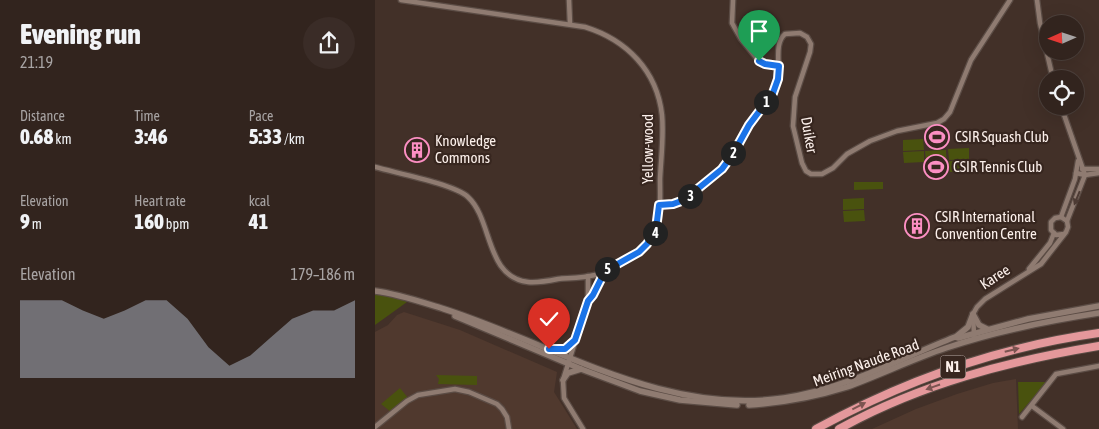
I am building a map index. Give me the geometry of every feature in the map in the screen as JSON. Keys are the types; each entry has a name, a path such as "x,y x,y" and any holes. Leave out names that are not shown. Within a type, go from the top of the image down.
{"highway":[{"name":"N1","path":"816,429 896,389 967,362 1099,332"},
{"name":"N1","path":"839,429 903,399 965,376 1039,356 1099,346"}],"street":[{"name":"Yellow-wood","path":"375,167 451,188 467,196 475,207 500,265 513,278 523,281 533,282 588,276 605,271 639,252 647,244 656,229 659,205 662,122 659,98 651,79 635,56 621,43 597,31 570,24 401,0"},
{"path":"569,0 570,24"},
{"path":"733,0 732,23 741,39 759,61 779,66"},
{"name":"Duiker","path":"659,205 673,204 684,200 722,169 733,154 749,125 773,93 778,79 778,45 782,36 795,32 807,36 811,47 795,97 793,126 802,163 806,171 811,174 822,174 833,168 847,154 870,141 897,131 937,123 944,119 950,112 971,60 1010,0"},
{"path":"1037,0 1040,23 1051,70"},
{"path":"1064,115 1081,171 1067,221 1068,227 1064,234 1059,235 1054,233 1050,226 1055,218 1061,217 1067,221"},
{"path":"1081,171 1099,169"},
{"path":"1081,171 1099,173"},
{"path":"1061,217 1081,171"},
{"name":"Karee","path":"1027,272 1044,251 1054,233"},
{"name":"Karee","path":"973,314 981,302 1041,264 1064,234"},
{"path":"1044,251 1049,254"},
{"path":"588,301 605,271"},
{"path":"583,429 564,398 563,380 588,301 588,276"},
{"name":"Meiring Naude Road","path":"375,291 402,296 481,321 549,349 581,368 639,391 663,397 715,404 764,404 805,398 846,387 975,336 987,329 1028,319 1099,306"},
{"name":"Meiring Naude Road","path":"445,310 569,360 634,382 665,391 717,400 767,400 806,394 864,376 955,337 975,336 1099,313"},
{"path":"973,314 979,325 987,329"},
{"path":"973,314 975,336"},
{"path":"955,337 967,328 973,314"},
{"path":"549,349 565,349 575,340"},
{"path":"1022,417 1058,374 1099,366"},
{"path":"563,380 569,373 581,368"},
{"path":"375,427 407,401 418,395 455,390 469,392 499,406 507,417 509,429"},
{"path":"1032,406 1063,429"}],"shaded area":[{"path":"404,312 460,330 557,372 554,392 577,429 375,429 375,332 388,325 397,315"},
{"path":"1016,379 1018,429 872,429 916,409 957,394 993,383"}],"green space":[{"name":"CSIR Tennis Club","path":"923,139 924,150 903,151 903,140"},
{"name":"CSIR Tennis Club","path":"969,148 969,159 949,160 948,149"},
{"path":"946,150 947,172 926,173 925,151"},
{"name":"CSIR Tennis Club","path":"924,151 924,162 904,163 903,152"},
{"name":"CSIR Tennis Club","path":"969,160 970,171 950,172 949,161"},
{"path":"854,182 883,182 883,189 854,190"},
{"path":"864,198 864,209 843,210 843,199"},
{"path":"864,210 865,221 844,222 843,211"},
{"path":"375,293 387,293 407,302 375,325"},
{"path":"436,375 477,376 477,385 438,384 439,379"},
{"path":"1018,382 1047,382 1019,414"},
{"path":"400,388 408,398 391,412 381,404"}],"place":[{"name":"CSIR Squash Club","path":"937,137"},
{"name":"Knowledge Commons","path":"417,150"},
{"name":"CSIR Tennis Club","path":"936,167"},
{"name":"CSIR International Convention Centre","path":"917,226"}],"route":[{"path":"549,349 565,349 575,340 588,301 605,271 639,252 651,239 658,221 659,205 670,205 684,200 710,180 726,164 749,125 773,93 776,86 779,66 759,61"}]}
